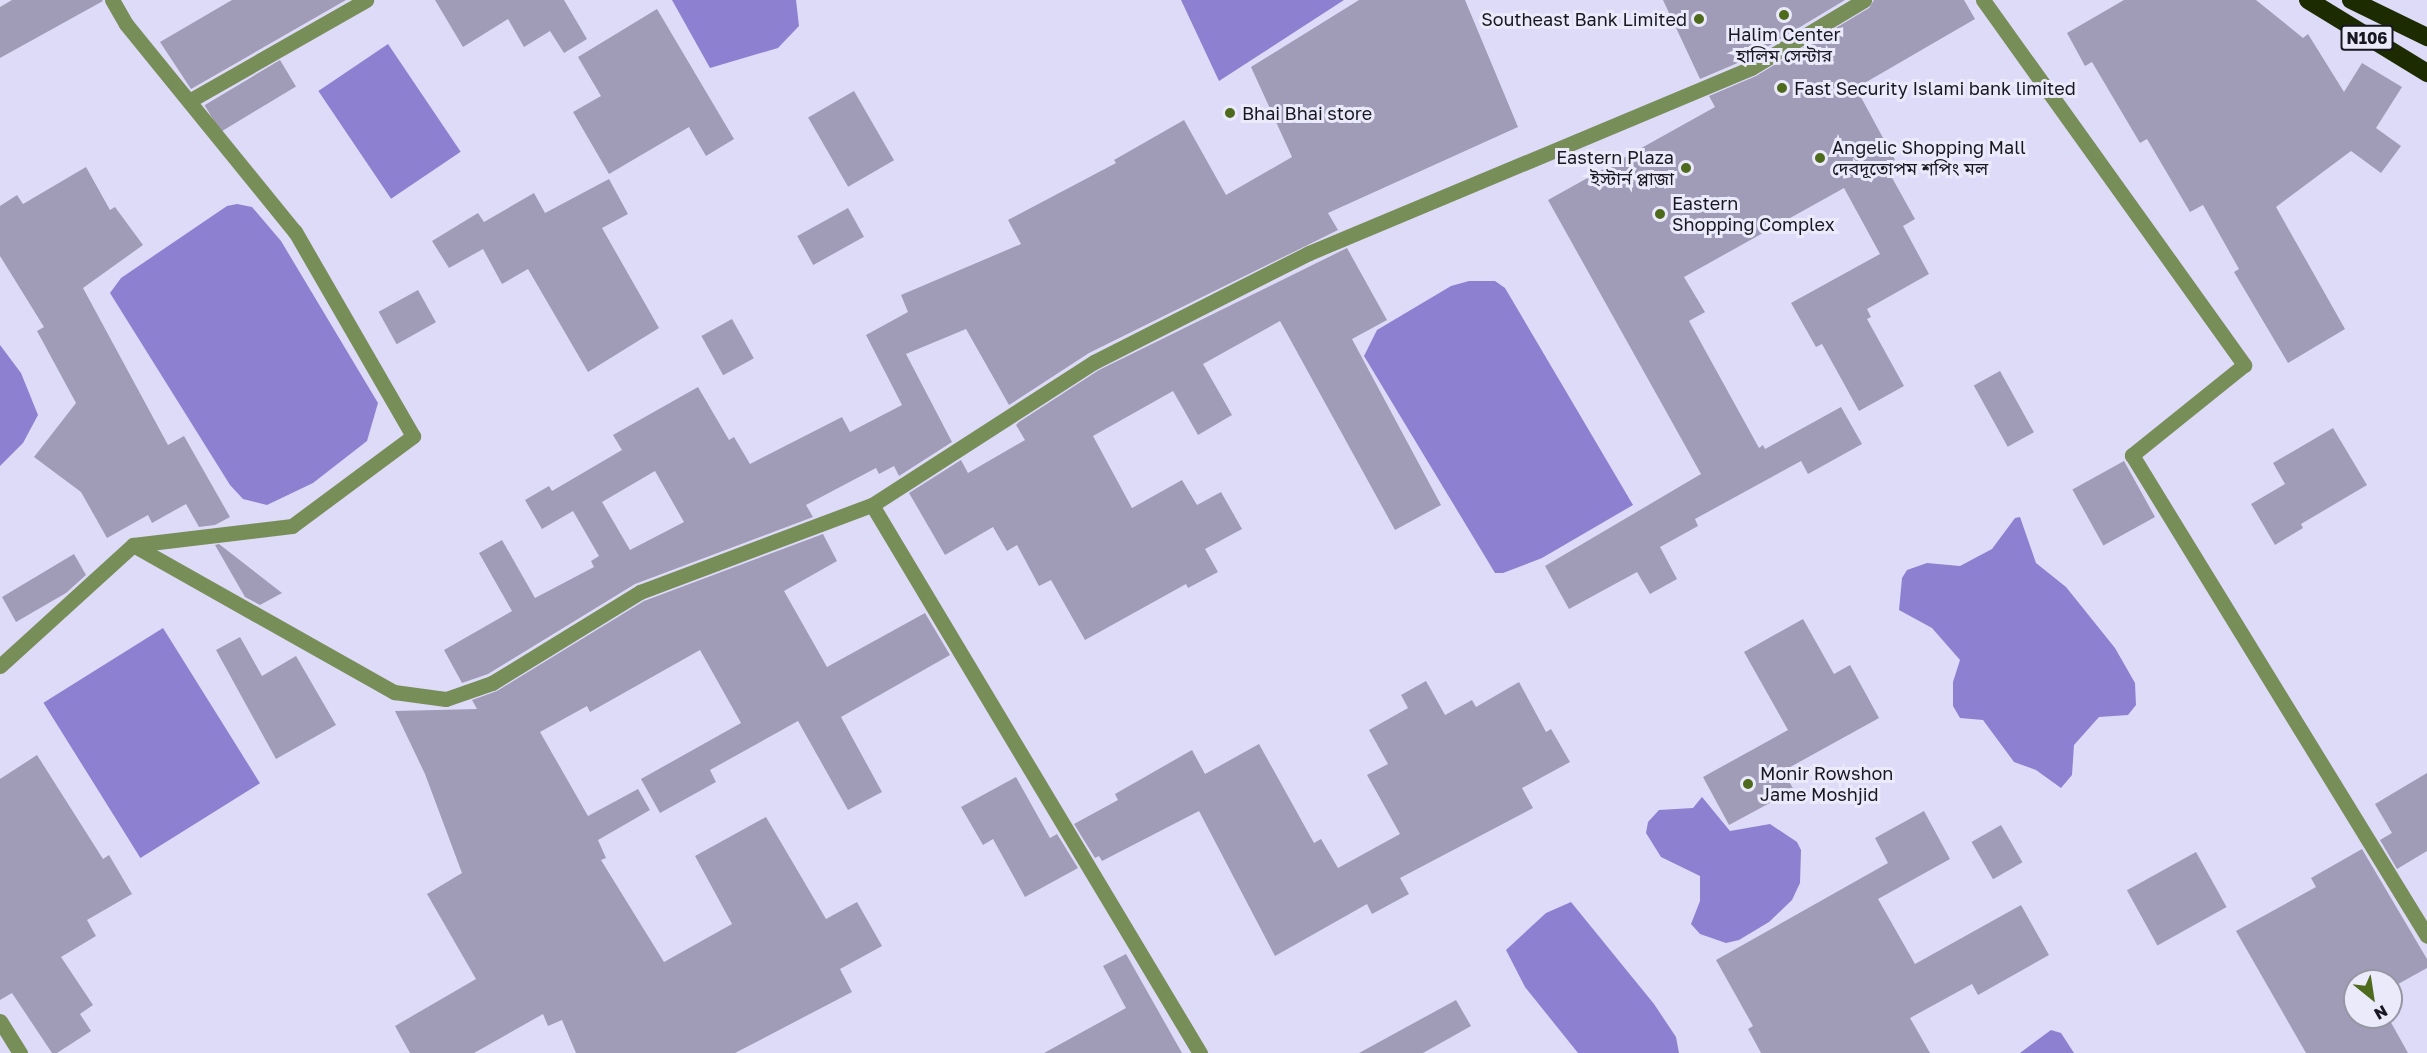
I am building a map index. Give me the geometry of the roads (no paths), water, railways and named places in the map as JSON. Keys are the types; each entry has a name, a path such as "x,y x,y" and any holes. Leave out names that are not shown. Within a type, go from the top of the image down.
{"highway":[{"name":"N106","path":"2308,0 2427,73"},
{"name":"N106","path":"2351,0 2427,37"}],"street":[{"path":"0,666 133,545 292,526 412,436 295,232 126,24 112,0"},
{"path":"189,101 366,0"},
{"path":"133,545 394,692 446,699 492,683 640,592 872,505 1104,357 1309,254 1751,68 1864,0"},
{"path":"1983,0 2244,365 2132,455 2427,936"},
{"path":"872,505 1200,1053"},
{"path":"0,1021 20,1053"}],"place":[{"name":"Halim Center হালিম সেন্টার","path":"1784,15"},
{"name":"Southeast Bank Limited","path":"1699,19"},
{"name":"Fast Security Islami bank limited","path":"1782,88"},
{"name":"Bhai Bhai store","path":"1230,113"},
{"name":"Angelic Shopping Mall দেবদূতোপম শপিং মল","path":"1820,158"},
{"name":"Eastern Plaza ইস্টার্ন প্লাজা","path":"1686,168"},
{"name":"Eastern Shopping Complex","path":"1660,214"},
{"name":"Monir Rowshon Jame Moshjid","path":"1748,784"}]}
